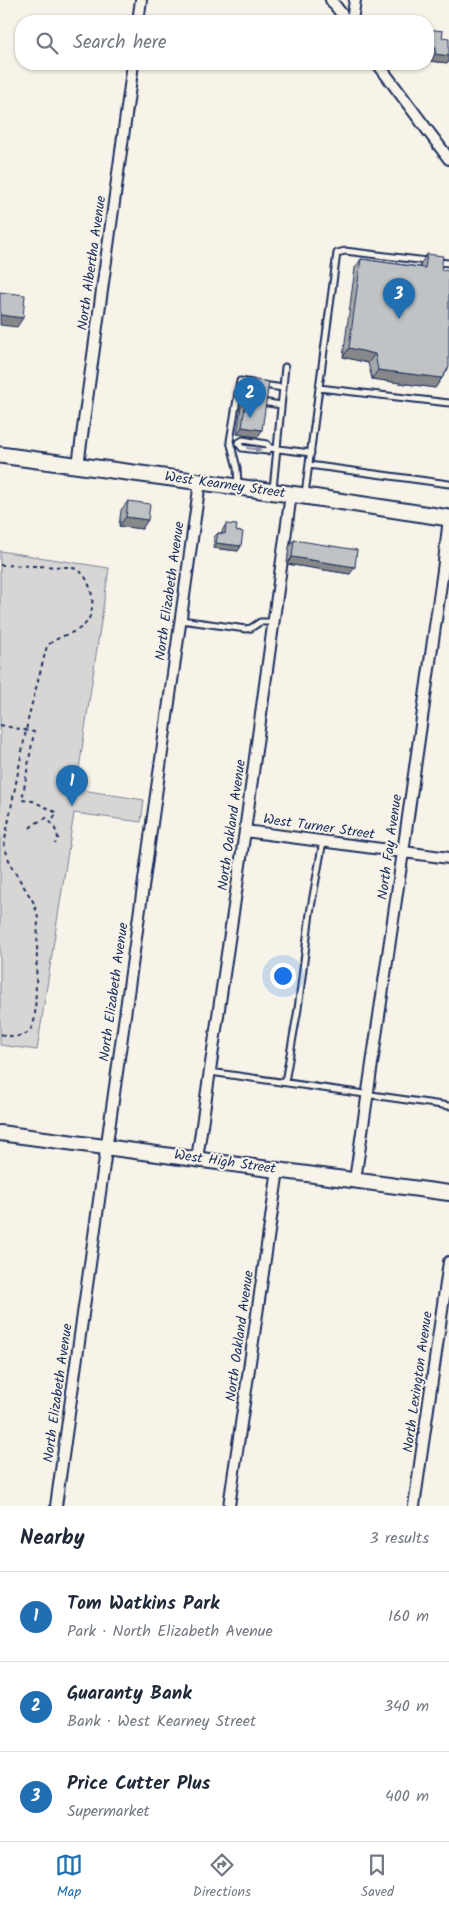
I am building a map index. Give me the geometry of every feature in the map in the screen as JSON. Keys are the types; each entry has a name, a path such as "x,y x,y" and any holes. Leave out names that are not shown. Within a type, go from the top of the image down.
{"main road":[{"name":"West Kearney Street","path":"0,455 298,495 449,518"}],"street":[{"path":"139,15 141,0"},
{"path":"331,0 342,15"},
{"path":"353,15 355,0"},
{"name":"North Albertha Avenue","path":"78,465 132,70"},
{"path":"382,70 449,160"},
{"name":"North Elizabeth Avenue","path":"56,1506 200,482"},
{"name":"North Oakland Avenue","path":"197,1159 274,622 298,495"},
{"name":"North Fay Avenue","path":"355,1180 446,570 449,518"},
{"name":"West Turner Street","path":"245,831 449,858"},
{"name":"West High Street","path":"0,1133 449,1193"},
{"name":"North Oakland Avenue","path":"229,1506 278,1170"},
{"name":"North Lexington Avenue","path":"414,1506 449,1262"}],"lane":[{"path":"298,495 309,465 311,453 337,253 345,251 449,264"},
{"path":"272,492 276,473 273,448 281,405 285,367"},
{"path":"238,487 237,468 230,441 240,399 240,381 283,388"},
{"path":"319,388 449,402"},
{"path":"262,402 281,405"},
{"path":"230,441 238,443 243,440 268,444 273,448 311,453"},
{"path":"309,465 449,484"},
{"path":"180,620 246,629 260,622 274,622"},
{"path":"285,1082 298,1009 313,894 323,841"},
{"path":"210,1072 449,1106"}],"path":[{"path":"0,565 77,569 87,579 92,596 92,608 88,623 80,629 56,639 47,646 26,730 4,845 11,866 34,903 38,918 35,1017 32,1029 25,1035 0,1034"},
{"path":"0,724 34,732 22,800 33,801 57,813 50,822"},
{"path":"30,828 46,818 57,832 58,838 54,844"}],"shaded area":[{"path":"0,551 109,568 76,789 144,800 141,822 74,813 37,1050 0,1045"}],"building":[{"path":"434,30 443,31 442,37 449,38 449,56 435,54 436,47 434,47"},
{"path":"427,254 443,256 441,270 449,271 449,367 442,378 378,370 375,354 349,348 361,259 425,268"},
{"path":"0,292 25,295 23,318 0,315"},
{"path":"249,379 269,382 262,430 242,427"},
{"path":"128,501 150,504 148,520 126,517"},
{"path":"226,524 237,525 236,531 243,532 241,546 216,543 218,533 225,534"},
{"path":"294,540 357,550 355,567 292,557"}],"place":[{"name":"Price Cutter Plus","path":"399,319"},
{"name":"Guaranty Bank","path":"250,418"},
{"name":"Tom Watkins Park","path":"72,806"}]}
